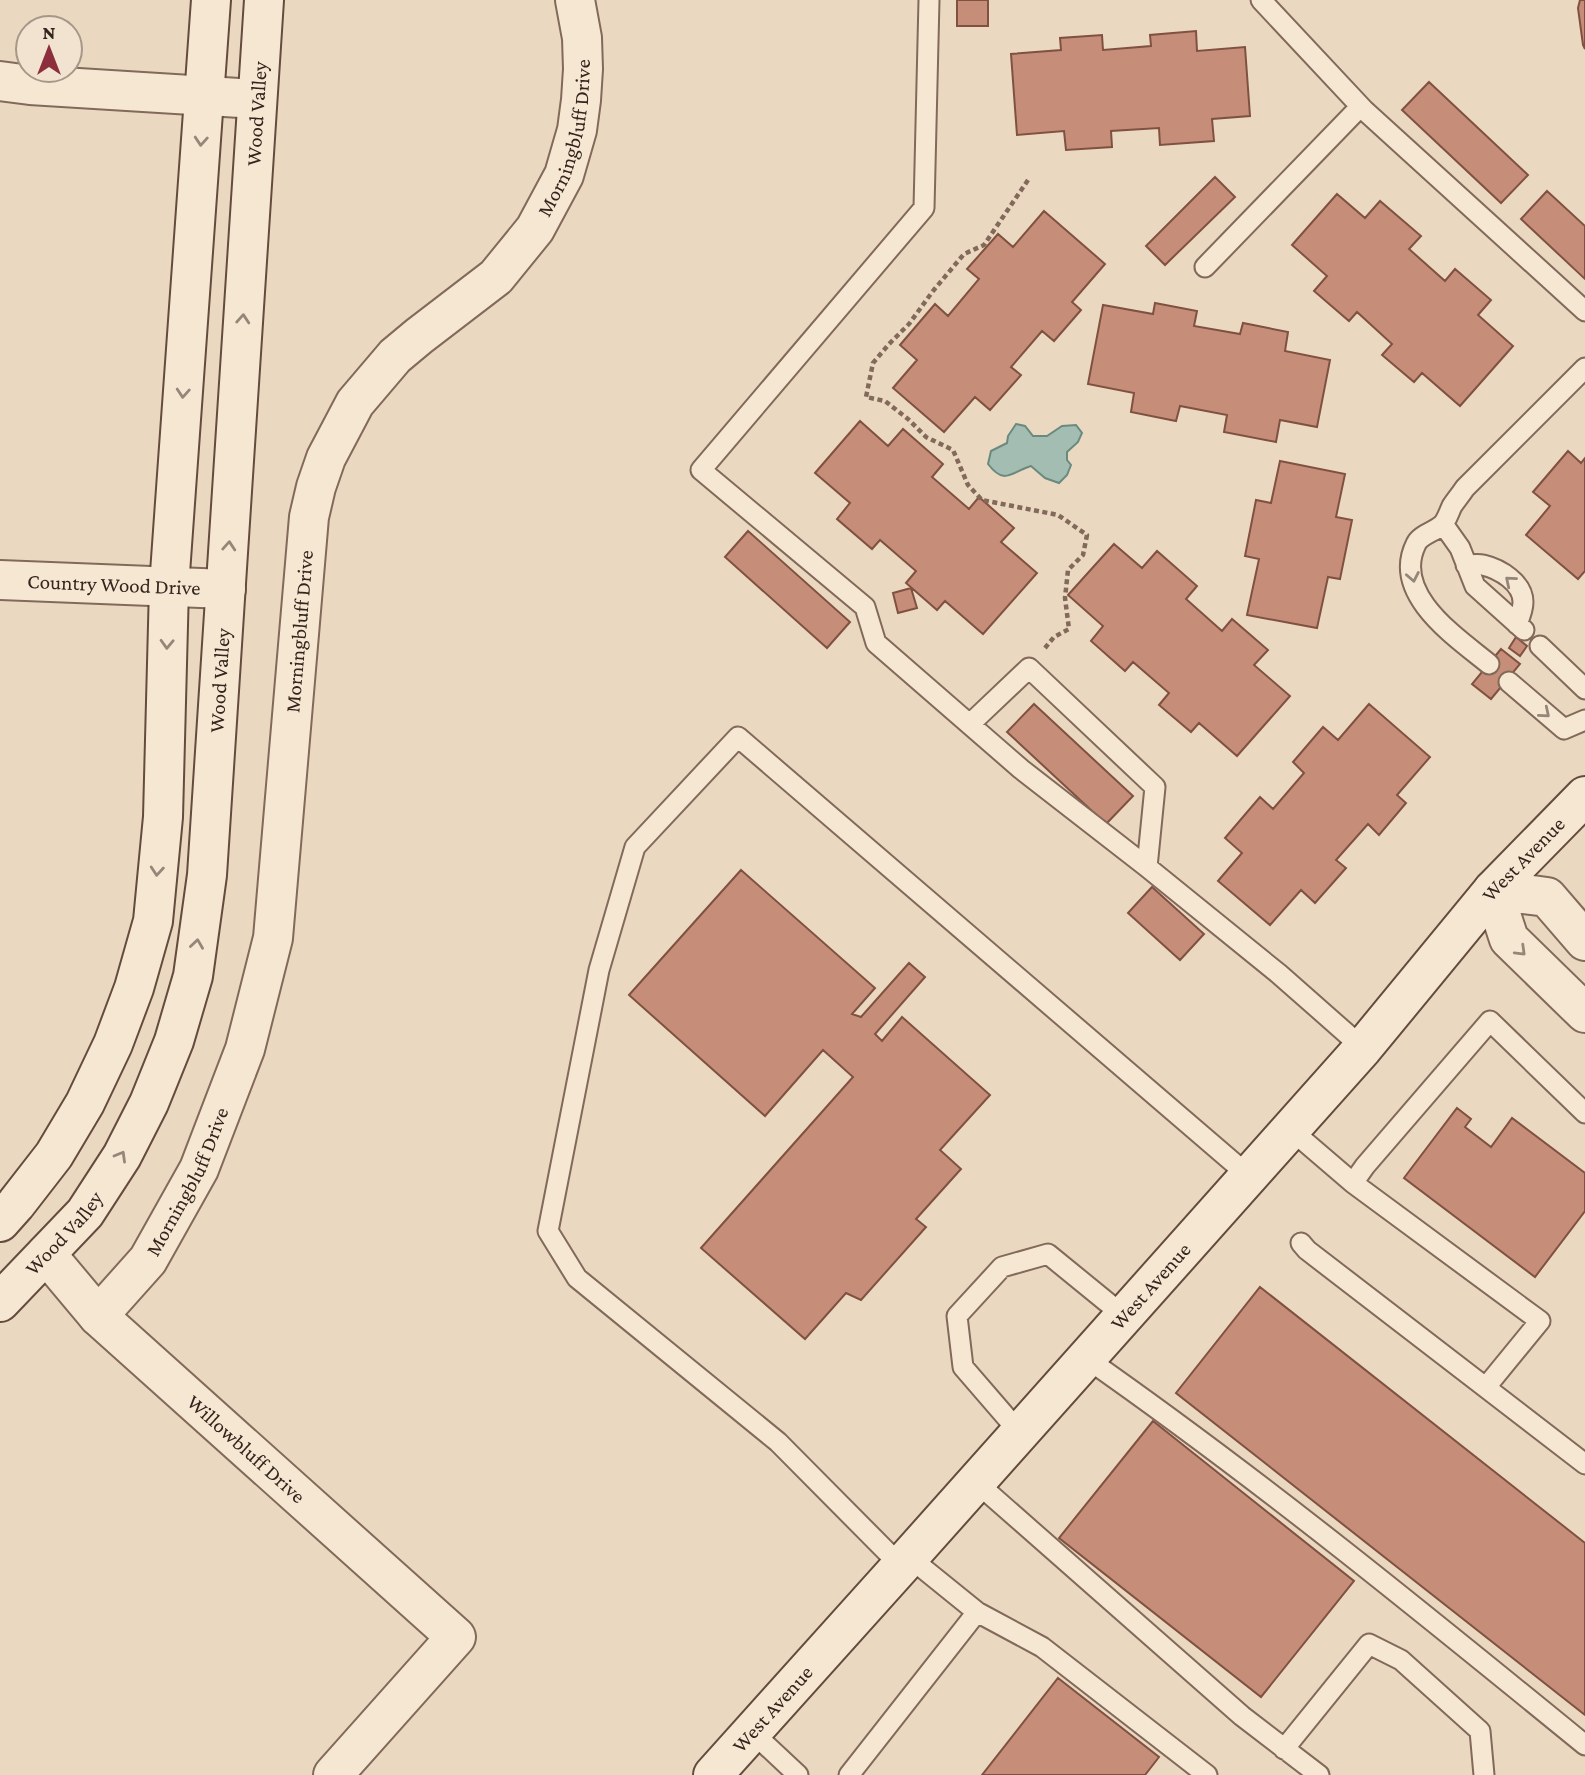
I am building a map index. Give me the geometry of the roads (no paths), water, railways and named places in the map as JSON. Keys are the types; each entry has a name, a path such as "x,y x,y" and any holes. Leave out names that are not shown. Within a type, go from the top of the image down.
{"street":[{"path":"0,1222 54,1155 85,1103 134,988 153,921 163,817 169,587 211,0"},
{"name":"Wood Valley","path":"0,1303 85,1213 122,1156 149,1103 174,1041 193,976 207,875 264,0"},
{"name":"Morningbluff Drive","path":"98,1316 148,1260 199,1169 245,1049 273,938 309,517 326,458 355,403 395,356 496,277 535,229 564,174 577,130 583,69 582,38 575,0"},
{"path":"0,81 257,99"},
{"name":"Country Wood Drive","path":"0,580 226,589"},
{"name":"West Avenue","path":"713,1775 1363,1048 1493,890 1585,796"},
{"path":"1585,941 1547,897 1493,890 1509,939 1585,1013"},
{"name":"Willowbluff Drive","path":"46,1254 98,1316 456,1637 333,1775"}],"lane":[{"path":"929,0 924,208 701,470 865,607 876,643 1021,769 1279,974 1363,1048"},
{"path":"1261,0 1360,107 1585,311"},
{"path":"1205,267 1360,107"},
{"path":"1489,664 1444,626 1424,605 1410,571 1411,559 1417,541 1443,524 1465,488 1585,368"},
{"path":"1443,524 1460,548 1466,565 1475,586 1520,627 1524,599 1518,586 1496,570 1481,565 1466,565"},
{"path":"1540,646 1585,689"},
{"path":"970,724 1029,668 1155,787 1147,867"},
{"path":"1509,682 1564,729 1585,720"},
{"path":"1207,1775 1042,1647 977,1612 905,1562 778,1442 577,1278 548,1231 599,970 635,847 738,737 1249,1176"},
{"path":"1353,1183 1490,1021 1585,1113"},
{"path":"1290,1129 1353,1183 1540,1321 1486,1387"},
{"path":"1301,1243 1585,1464"},
{"path":"1020,1433 963,1367 957,1316 1002,1267 1048,1254 1124,1316"},
{"path":"1086,1358 1205,1443 1386,1583 1585,1745"},
{"path":"976,1482 1242,1716 1319,1775"},
{"path":"849,1775 977,1612"},
{"path":"1284,1749 1369,1644 1401,1660 1480,1731 1484,1775"},
{"path":"752,1732 798,1775"}]}
